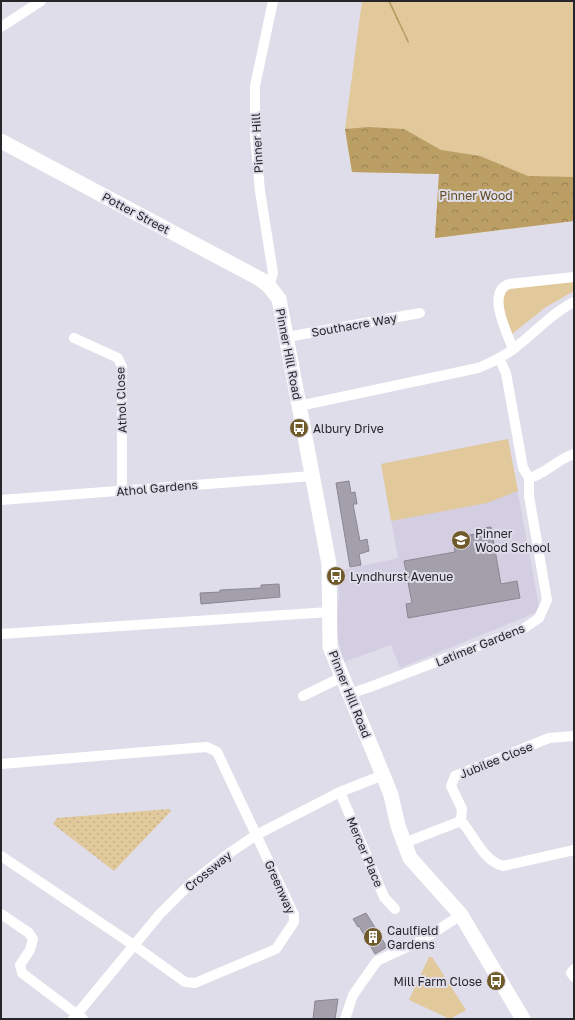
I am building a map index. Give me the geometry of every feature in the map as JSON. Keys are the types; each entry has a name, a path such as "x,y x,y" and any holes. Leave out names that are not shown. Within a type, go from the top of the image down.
{"street":[{"path":"1,28 41,1"},
{"name":"Pinner Hill","path":"269,286 274,272 260,191 255,136 255,86 273,1"},
{"name":"Potter Street","path":"1,141 253,275 269,286"},
{"path":"513,349 498,303 500,290 509,284 574,278"},
{"name":"Pinner Hill Road","path":"269,286 279,299 329,564 330,647 391,795 404,843 410,858 461,915 523,1019"},
{"path":"299,406 478,368 499,358 513,349 548,319 574,302"},
{"name":"Southacre Way","path":"287,337 420,313"},
{"name":"Athol Close","path":"74,338 118,358 122,367 122,491"},
{"name":"Latimer Gardens","path":"349,694 370,688 524,629 539,618 547,600 529,496 529,478 523,468 506,373 499,358"},
{"path":"529,478 540,475 554,463 574,454"},
{"name":"Athol Gardens","path":"1,500 312,476"},
{"path":"1,634 329,612"},
{"path":"302,696 342,677"},
{"name":"Jubilee Close","path":"461,821 462,809 451,786 455,776 549,738 574,736"},
{"name":"Greenway","path":"1,764 207,747 217,752 294,915 294,922 276,949 195,983 185,982 1,856"},
{"name":"Crossway","path":"77,1017 159,915 190,884 231,852 256,835 340,792 383,775"},
{"name":"Mercer Place","path":"340,792 384,897 395,909"},
{"path":"404,843 461,821 467,827 469,834 493,863 503,866 574,850"},
{"path":"1,914 29,933 33,939 30,950 20,965 22,973 77,1017"},
{"path":"348,1017 353,995 377,961 422,940 461,915"}],"shaded area":[{"name":"Pinner Wood School","path":"508,439 540,611 400,668 391,645 344,662 336,632 339,595 338,571 398,558 381,464"}],"green space":[{"path":"362,1 574,1 574,221 435,238 439,174 352,172 345,129"},
{"name":"Pinner Wood","path":"368,127 404,129 441,150 480,156 528,176 574,177 574,221 435,238 439,174 352,172 345,129"},
{"path":"574,282 574,291 546,307 512,334 500,301 508,288"},
{"path":"508,439 518,491 487,503 391,521 381,464"},
{"path":"169,809 171,811 114,871 53,824 57,818"},
{"path":"429,957 432,957 466,1010 450,1019 409,1000"}],"water":[{"path":"388,1 390,1 409,42 408,43"}],"building":[{"path":"349,481 351,493 355,492 357,504 353,504 360,541 367,539 369,551 359,554 361,565 350,567 336,483"},
{"path":"491,527 501,584 517,581 520,598 408,618 406,604 412,603 404,561 455,552 453,538 482,533 482,528"},
{"path":"279,584 280,597 201,604 200,593 220,592 220,590 261,588 261,585"},
{"name":"Caulfield Gardens","path":"366,913 387,947 375,954 359,926 358,927 353,919"},
{"path":"338,999 335,1019 313,1019 315,1001"}],"place":[{"name":"Albury Drive","path":"299,428"},
{"name":"Pinner Wood School","path":"461,540"},
{"name":"Lyndhurst Avenue","path":"336,576"},
{"name":"Caulfield Gardens","path":"373,937"},
{"name":"Mill Farm Close","path":"496,981"}]}
